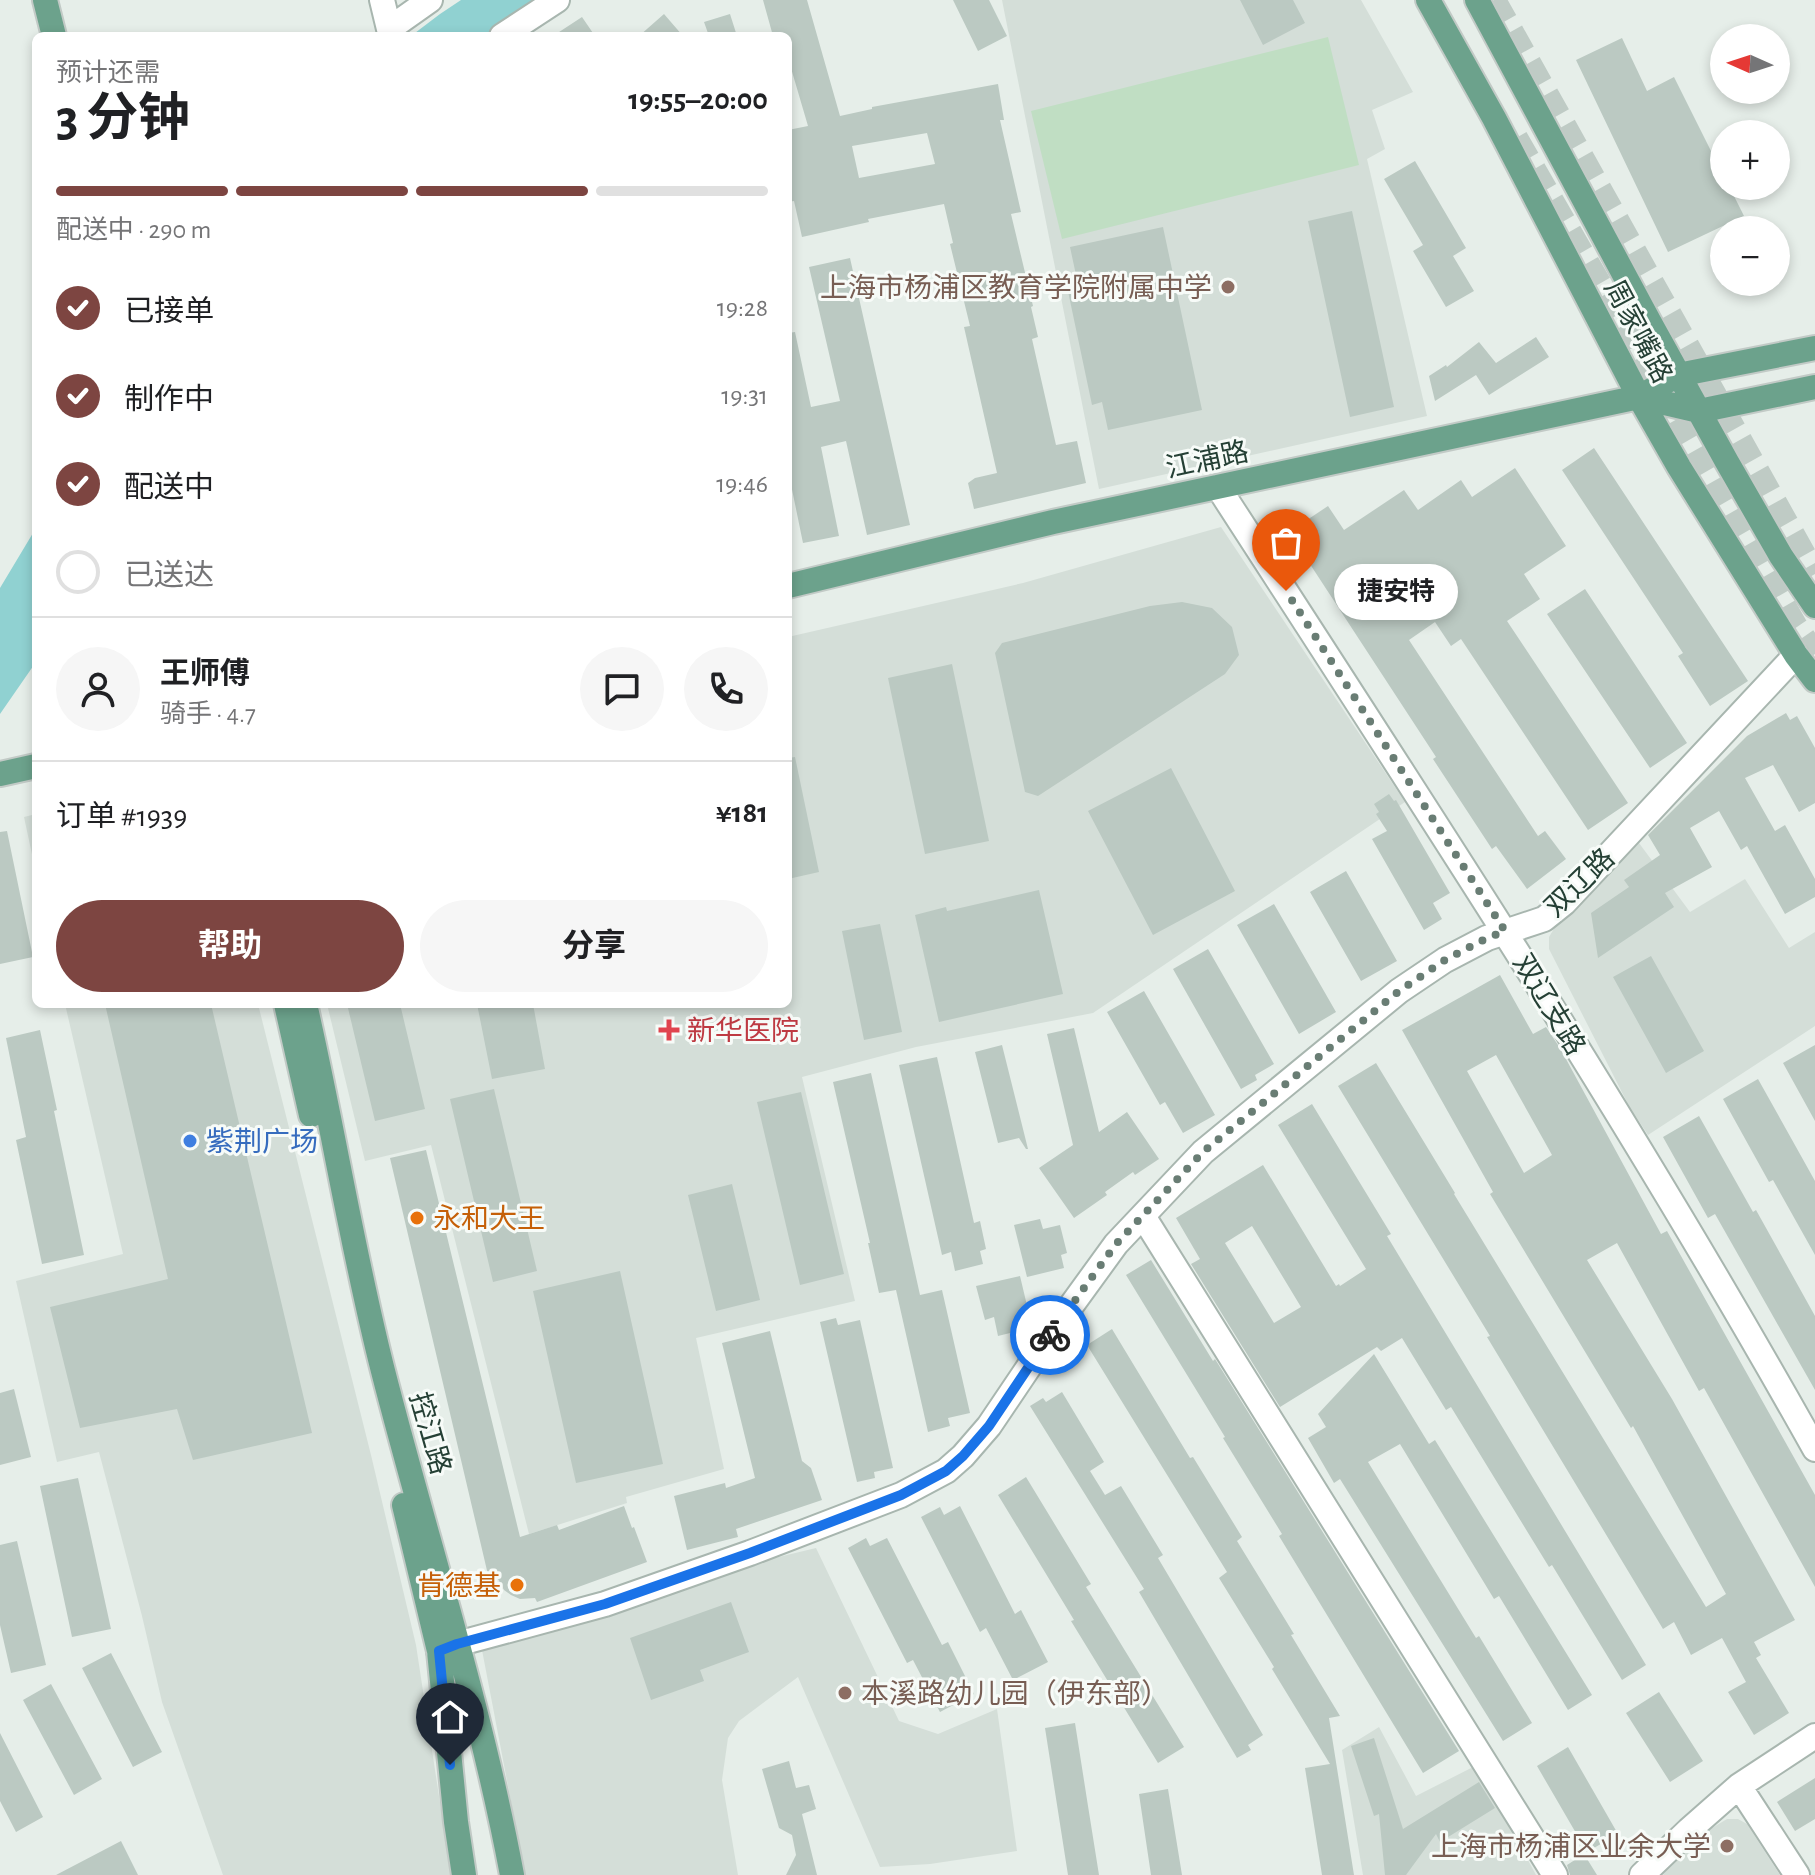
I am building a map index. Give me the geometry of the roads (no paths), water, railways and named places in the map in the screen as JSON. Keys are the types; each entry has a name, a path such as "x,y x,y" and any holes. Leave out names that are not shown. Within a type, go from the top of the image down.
{"main road":[{"path":"45,0 53,32"},
{"name":"周家嘴路","path":"1428,0 1494,118 1639,397 1679,467 1796,655 1815,680"},
{"name":"周家嘴路","path":"1477,0 1678,375 1781,556 1815,606"},
{"name":"江浦路","path":"792,585 1053,522 1639,397 1678,375 1815,348"},
{"name":"江浦路","path":"1639,397 1699,411 1815,387"},
{"path":"0,774 32,767"},
{"name":"控江路","path":"287,1008 448,1648 481,1735 512,1875"},
{"name":"控江路","path":"306,1008 383,1369 435,1557 448,1648 456,1822 464,1875"}],"street":[{"path":"382,0 389,29 430,0"},
{"path":"508,32 557,0"},
{"name":"双辽支路","path":"1218,487 1505,931 1747,1326 1815,1449"},
{"name":"双辽路","path":"448,1648 605,1604 750,1553 901,1495 946,1471 989,1426 1107,1256 1203,1152 1399,991 1445,960 1487,938 1544,919 1564,903 1796,655"},
{"path":"1143,1216 1555,1875"},
{"path":"1642,1875 1739,1786 1815,1736"},
{"path":"1739,1786 1797,1875"}],"water":[{"path":"461,0 537,0 493,32 416,32"},
{"path":"32,535 32,668 0,714 0,588"}],"tunnel":[{"path":"1494,0 1815,574"},
{"path":"1516,138 1795,625 1815,654"}],"place":[{"name":"上海市杨浦区教育学院附属中学","path":"1228,287"},
{"name":"捷安特","path":"1286,591"},
{"name":"新华医院","path":"669,1030"},
{"name":"紫荆广场","path":"190,1141"},
{"name":"永和大王","path":"417,1218"},
{"name":"肯德基","path":"517,1585"},
{"name":"本溪路幼儿园（伊东部）","path":"845,1693"},
{"name":"上海市杨浦区业余大学","path":"1727,1846"}]}
